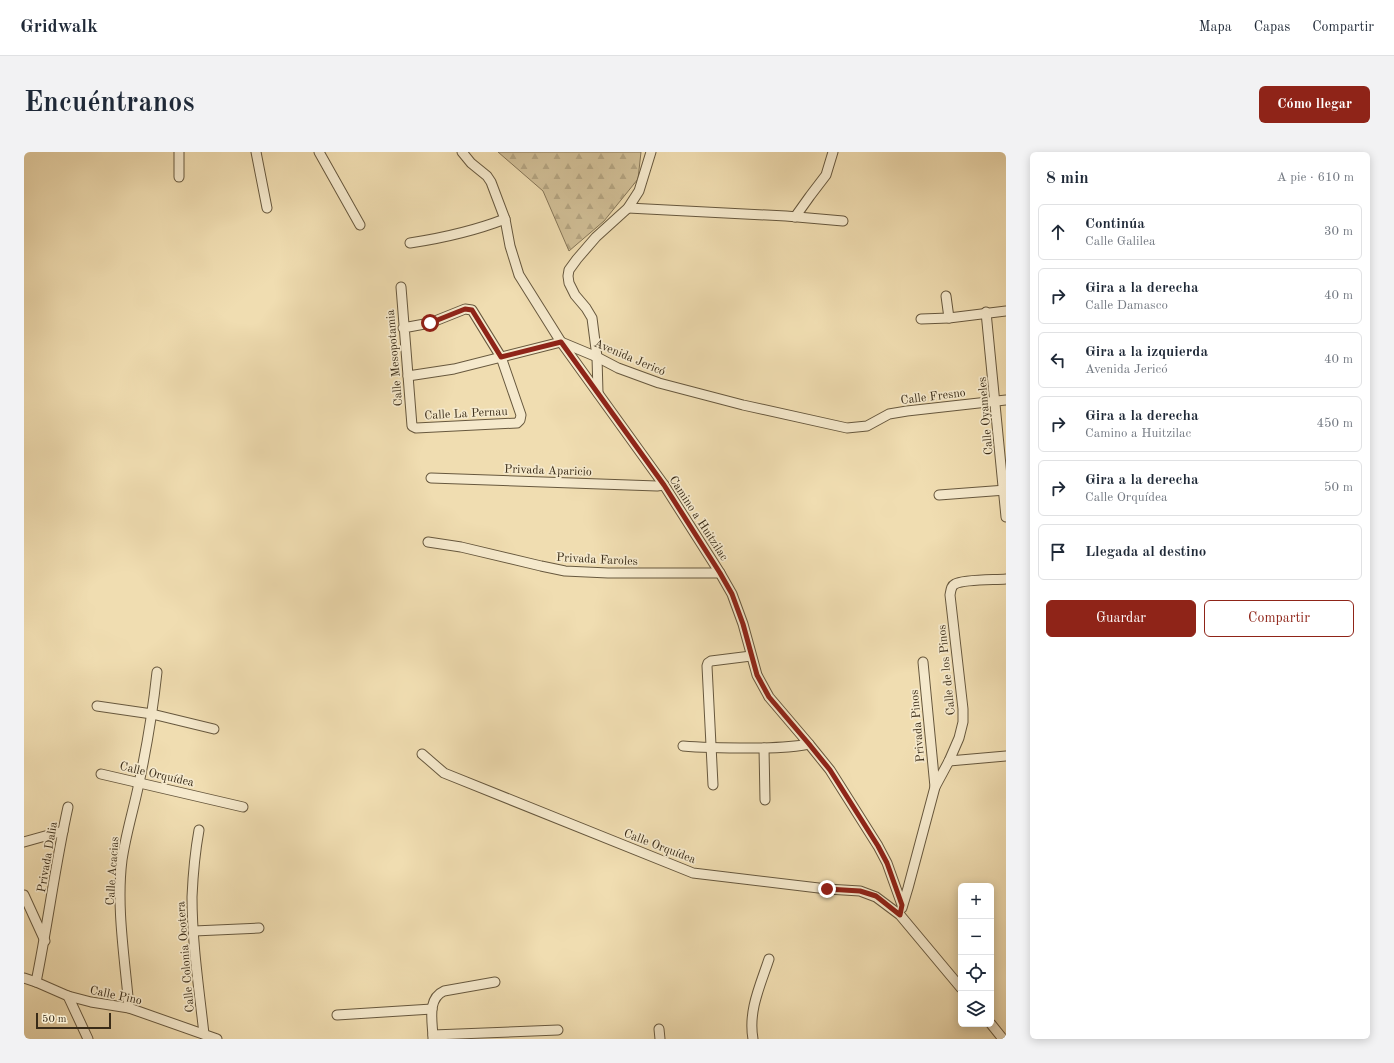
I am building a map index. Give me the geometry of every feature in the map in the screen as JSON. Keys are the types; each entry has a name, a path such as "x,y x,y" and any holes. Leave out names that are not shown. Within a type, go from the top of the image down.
{"street":[{"path":"179,152 179,177"},
{"path":"256,152 267,208"},
{"path":"319,152 360,225"},
{"name":"Camino a Huitzilac","path":"462,152 470,163 487,176 491,182 505,219 510,246 519,275 561,342 664,485 720,573 732,594 743,624 757,675 769,697 830,770 878,846 887,863 902,905"},
{"path":"598,393 597,356 592,318 575,295 569,283 569,270 596,237 628,208 639,191 652,152"},
{"path":"795,217 826,175 833,152"},
{"path":"628,208 843,221"},
{"path":"410,243 440,239 460,234 505,219"},
{"name":"Calle Mesopotamia","path":"400,287 412,426"},
{"path":"946,296 949,318"},
{"path":"403,328 430,323 469,309 475,312 501,357"},
{"path":"921,319 949,318 1006,310"},
{"name":"Calle Oyameles","path":"986,312 1005,490 1006,517"},
{"path":"408,376 454,369 561,342"},
{"name":"Avenida Jericó","path":"561,342 597,356 618,368 659,383 837,427 847,428 867,426"},
{"name":"Calle La Pernau","path":"412,426 416,428 517,423 520,420 521,415 501,357"},
{"name":"Calle Fresno","path":"867,426 889,414 1006,400"},
{"name":"Privada Aparicio","path":"431,478 664,485"},
{"path":"939,495 1005,490"},
{"name":"Privada Faroles","path":"428,542 461,547 565,571 608,573 720,573"},
{"name":"Calle de los Pinos","path":"900,915 935,787 959,738 964,716 950,595 951,588 955,584 963,582 1006,579"},
{"path":"713,785 707,666 711,661 751,656"},
{"name":"Privada Pinos","path":"923,662 935,787"},
{"name":"Calle Acacias","path":"129,1008 120,908 122,861 127,830 139,783 152,714 157,672"},
{"path":"97,706 152,714 214,729"},
{"path":"683,746 711,748 764,748 794,747 809,744"},
{"path":"764,748 765,800"},
{"name":"Calle Orquídea","path":"422,754 444,773 693,873 827,889 860,891 876,896 900,915 958,984"},
{"path":"949,761 1006,756"},
{"name":"Calle Orquídea","path":"101,774 243,807"},
{"name":"Privada Dalia","path":"36,982 45,941 68,807"},
{"name":"Calle Colonia Ocotera","path":"199,830 192,897 204,1034"},
{"path":"24,842 63,831"},
{"path":"24,895 45,941"},
{"path":"194,931 259,928"},
{"path":"753,1039 751,1027 752,1012 769,959"},
{"name":"Calle Pino","path":"24,978 68,996 90,1002 129,1008 217,1039"},
{"path":"495,982 444,991 439,994 433,1004 433,1037 558,1030"},
{"path":"68,996 88,1039"},
{"path":"337,1016 433,1004"},
{"path":"993,1027 1003,1039"},
{"path":"659,1029 660,1039"}],"green space":[{"path":"498,152 641,152 638,179 604,221 569,251 543,191"}],"route":[{"path":"430,323 465,309 472,310 475,312 501,357 561,342 664,485 732,594 743,624 757,675 769,697 830,770 878,846 887,863 902,905 900,915 876,896 860,891 827,889"}]}
